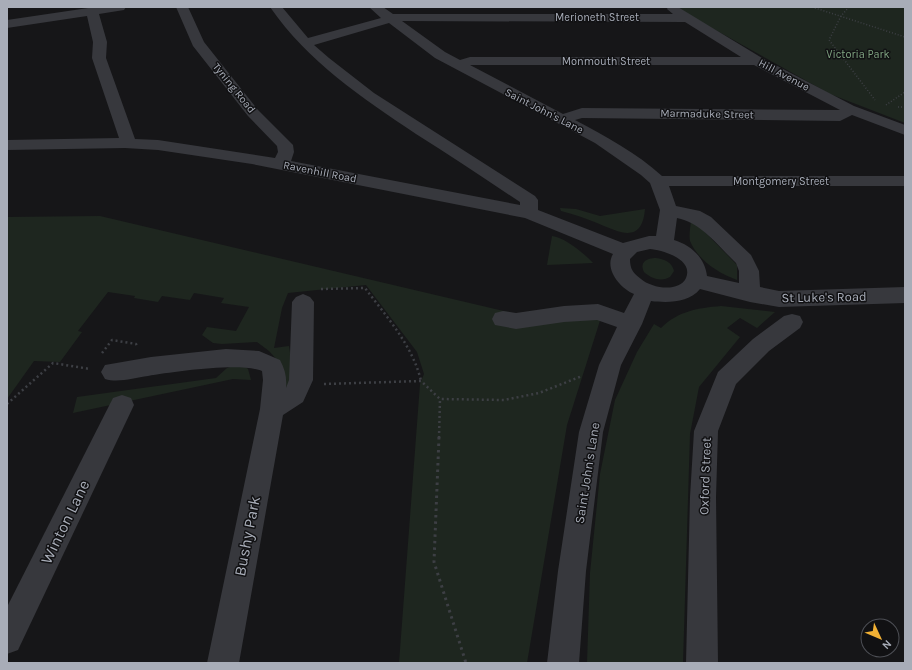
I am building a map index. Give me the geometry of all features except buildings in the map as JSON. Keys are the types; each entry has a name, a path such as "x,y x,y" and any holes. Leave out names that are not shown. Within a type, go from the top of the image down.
{"street":[{"path":"7,24 120,7"},
{"name":"Tyning Road","path":"182,7 198,43 253,113 285,145 286,152 281,164"},
{"path":"276,7 305,43 324,61 369,96 529,200 529,213"},
{"name":"Saint John's Lane","path":"375,7 430,48 457,65 601,140 647,171 658,181 670,210"},
{"name":"Hill Avenue","path":"671,7 685,18 757,61 849,109 905,130"},
{"path":"92,12 100,42 99,58 127,138 125,143"},
{"name":"Merioneth Street","path":"305,43 390,18 405,16 685,18"},
{"name":"Monmouth Street","path":"457,65 470,61 757,61"},
{"name":"Marmaduke Street","path":"564,120 572,115 582,113 840,116 849,109"},
{"name":"Ravenhill Road","path":"7,145 125,143 187,148 281,164 529,213 624,251"},
{"name":"Montgomery Street","path":"658,181 905,181"},
{"path":"664,244 670,210 693,215 704,221 744,260 749,271 750,294"},
{"path":"649,242 664,244 676,248 689,257 695,266 697,275 696,281 690,289 675,295 661,296 646,292 633,286 622,275 619,266 620,257 624,251 637,244 649,242"},
{"name":"St Luke's Road","path":"696,281 750,294 779,299 905,295"},
{"name":"Saint John's Lane","path":"563,663 572,571 591,432 610,365 646,292"},
{"path":"272,409 295,395 301,380 312,296"},
{"path":"502,319 516,321 564,314 598,312 631,324"},
{"name":"Oxford Street","path":"702,663 703,497 706,430 726,379 761,345 792,322"},
{"name":"Bushy Park","path":"102,365 151,366 226,358 259,360 272,366 275,380 272,409 223,663"},
{"name":"Winton Lane","path":"7,639 122,405"}],"path":[{"path":"812,7 905,37"},
{"path":"849,7 841,16 829,40 876,102"},
{"path":"312,296 365,288 411,354 421,376 421,381 440,399 504,400 539,393 587,374"},
{"path":"7,404 54,363 89,370 102,365 112,340 136,344"},
{"path":"295,395 324,384 421,381"},
{"path":"440,399 434,562 466,663"}],"green space":[{"name":"Victoria Park","path":"678,7 905,7 905,123 830,94 694,18"},
{"path":"560,208 576,209 600,216 645,209 643,220 639,228 634,232 628,233 613,230 584,218 561,211"},
{"path":"100,216 525,316 604,308 567,425 527,663 399,663 420,384 424,374 417,352 366,285 288,293 282,308 274,348 289,346 294,379 288,389 284,387 279,362 269,351 257,342 222,344 213,343 202,335 207,327 236,331 249,307 221,303 224,298 194,293 190,300 162,296 158,302 134,298 135,296 108,292 78,331 82,332 60,362 34,361 7,399 7,217"},
{"path":"691,222 698,225 737,265 737,280 716,270 698,254 690,241"},
{"path":"552,236 562,239 580,251 593,263 547,265"},
{"path":"656,258 665,260 670,263 673,268 674,271 667,279 657,279 644,272 642,266 643,263 647,260"},
{"path":"721,306 775,312 757,328 740,318 727,328 740,337 699,387 690,434 683,663 587,663 590,573 600,474 615,400 637,352 654,324 661,328 674,318 689,311"},
{"path":"236,365 243,365 248,369 251,380 233,379 73,413 77,397 216,378 227,368"}]}
